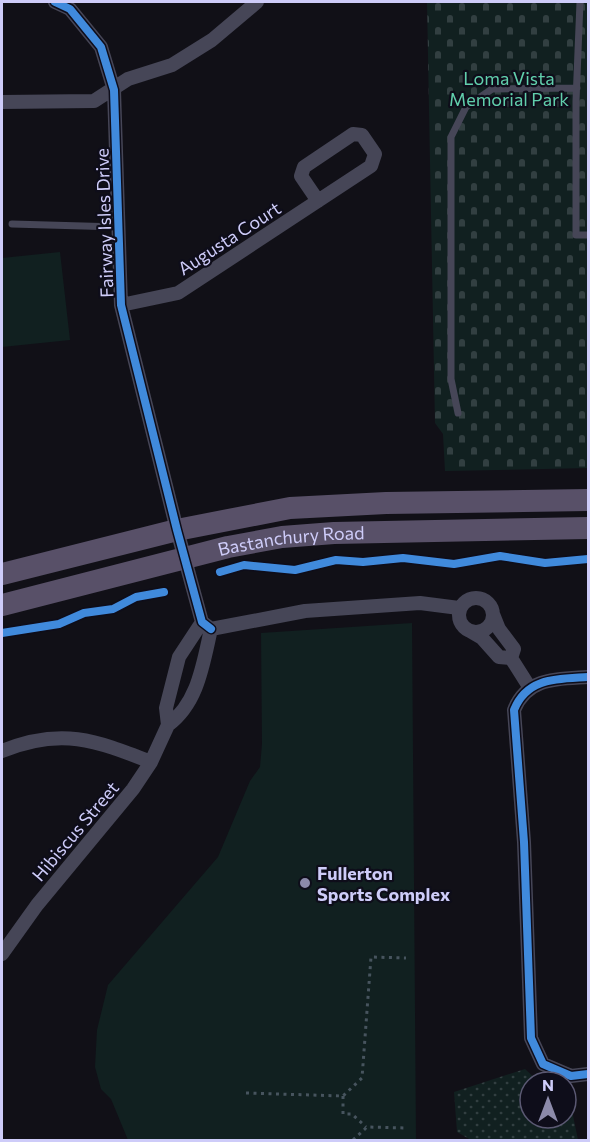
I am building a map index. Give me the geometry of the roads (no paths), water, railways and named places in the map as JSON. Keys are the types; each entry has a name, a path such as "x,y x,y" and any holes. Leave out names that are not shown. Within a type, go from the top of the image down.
{"main road":[{"name":"Bastanchury Road","path":"2,574 240,516 319,505 588,500"},
{"name":"Bastanchury Road","path":"2,605 184,557 282,537 334,533 588,528"}],"street":[{"name":"Fairway Isles Drive","path":"55,2 69,9 100,47 114,90 121,305 184,557 207,626"},
{"path":"2,102 94,101 128,79 172,65 212,40 257,2"},
{"name":"Augusta Court","path":"121,305 178,293 318,201 371,166 375,154 362,135 353,134 304,166 301,176 318,201"},
{"path":"476,597 488,602 499,629 514,649 511,658 499,657 482,638 470,631 459,620 459,608 468,599 476,597"},
{"path":"207,626 305,611 420,603 459,608"},
{"path":"470,631 476,632 488,627 494,614"},
{"name":"Hibiscus Street","path":"168,725 166,708 172,678 184,646 207,626"},
{"name":"Hibiscus Street","path":"2,954 37,905 133,789 151,762 168,725 187,707 195,686 207,626"},
{"path":"511,658 530,688"},
{"path":"588,676 553,679 530,688 520,695 514,710 524,842 531,1038 543,1064 571,1076 588,1074"},
{"path":"172,678 180,686 195,686"},
{"path":"2,751 34,740 64,738 99,741 151,762"}],"lane":[{"path":"580,2 576,235 588,235"},
{"path":"458,413 451,379 451,137 466,107 492,89 577,88"},
{"path":"12,224 119,227"}],"place":[{"name":"Fullerton Sports Complex","path":"305,883"}],"park label":[{"name":"Loma Vista Memorial Park","path":"509,88"}]}
